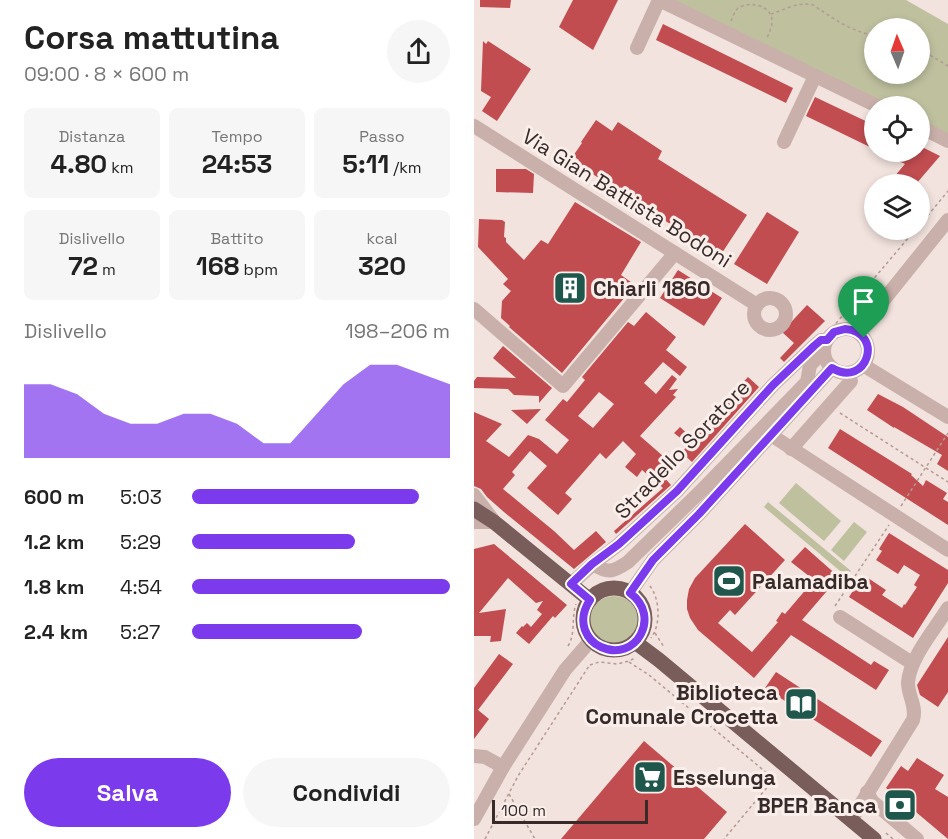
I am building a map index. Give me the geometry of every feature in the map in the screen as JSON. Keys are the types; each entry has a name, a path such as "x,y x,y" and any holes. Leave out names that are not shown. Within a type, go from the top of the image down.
{"main road":[{"path":"474,509 495,522 590,600"},
{"path":"606,589 619,589 630,593 638,600 645,614 643,629 635,642 622,649 602,648 587,635 583,623 584,611 595,595 606,589"},
{"path":"635,642 874,839"}],"street":[{"path":"637,48 659,0 864,99"},
{"path":"784,142 815,76"},
{"name":"Via Gian Battista Bodoni","path":"474,126 757,305"},
{"path":"930,132 948,141"},
{"path":"858,332 948,220"},
{"path":"474,309 563,386 675,253"},
{"path":"851,329 858,332 864,338 868,349 868,356 863,364 856,370 844,373 832,368 828,363 824,344 834,332 851,329"},
{"name":"Stradello Soratore","path":"592,564 611,571 628,562 807,382 810,365 824,344"},
{"name":"Stradello Soratore","path":"571,584 677,491 773,385 824,344"},
{"path":"863,364 948,417"},
{"name":"Stradello Soratore","path":"773,385 810,365"},
{"path":"630,593 653,560 699,514 832,368"},
{"path":"791,449 850,381"},
{"path":"771,435 948,550"},
{"path":"474,495 495,522"},
{"path":"474,522 495,522"},
{"path":"851,820 913,720 915,709 908,686 912,663 948,608"},
{"path":"840,617 912,663"},
{"path":"474,819 503,767 565,670 591,640"},
{"path":"474,756 485,757 503,767"},
{"path":"871,786 872,801 918,839"}],"path":[{"path":"730,24 738,8 746,3 761,4 771,14 772,23 765,41"},
{"path":"771,14 807,3 849,28 864,34"},
{"path":"930,55 948,66"},
{"path":"930,213 948,191"},
{"path":"824,344 907,240"},
{"path":"829,405 948,482"},
{"path":"840,617 832,612 948,433"},
{"path":"485,839 518,776 590,665 599,662 617,664 628,661 649,675 774,778 724,839"},
{"path":"509,793 535,839"}],"green space":[{"path":"672,0 906,0 948,24 948,135 930,126 930,96 869,96"},
{"path":"796,483 841,521 824,541 779,503"},
{"path":"768,502 851,571 846,576 764,507"},
{"path":"854,522 867,532 844,561 831,550"},
{"path":"614,596 631,603 638,620 631,637 614,644 597,637 590,620 597,603"}],"building":[{"path":"480,0 511,0 510,8 480,7"},
{"path":"573,0 618,0 593,50 559,27"},
{"path":"663,24 793,88 786,103 656,40"},
{"path":"483,41 486,44 488,41 531,69 497,121 482,111 491,97 481,91"},
{"path":"815,97 864,120 864,144 806,116"},
{"path":"596,120 612,131 618,122 662,151 658,159 747,215 720,256 577,164 579,160 573,156"},
{"path":"930,151 940,156 925,174 896,174 905,164 901,162 930,162"},
{"path":"496,169 526,169 534,174 533,193 496,192"},
{"name":"Chiarli 1860","path":"575,202 641,242 621,275 635,285 562,373 501,318 502,301 511,291 503,284 508,279 478,247 479,219 505,222 506,242 524,260 541,240 548,244"},
{"path":"767,212 799,232 767,284 734,264"},
{"path":"678,270 722,298 704,326 660,298"},
{"path":"807,305 825,321 784,362 780,358 794,343 782,332"},
{"path":"646,312 676,337 666,350 687,367 680,376 663,362 644,383 656,394 672,375 677,379 669,390 678,389 673,395 676,397 640,436 671,463 661,474 671,485 616,534 614,531 663,488 642,470 637,477 625,467 636,454 623,441 606,459 600,453 565,493 572,499 558,515 527,488 547,466 530,451 512,472 515,475 503,489 574,550 596,531 606,542 574,569 504,512 481,489 474,486 474,412 502,424 486,441 509,457 528,435 539,439 557,454 569,440 545,420 563,399 567,402 585,380 582,377 628,322 634,326","holes":["599,392 614,404 593,428 578,416"]},
{"path":"503,346 552,388 539,403 539,396 514,395 508,389 474,388 474,381 477,377 516,378 493,358"},
{"path":"748,377 759,387 692,462 682,453 688,444 674,433 680,427 693,439"},
{"path":"878,394 903,407 948,437 948,471 937,464 942,455 867,410"},
{"path":"541,409 527,424 511,410"},
{"path":"840,429 912,474 923,486 926,480 947,493 943,499 948,502 948,525 828,448"},
{"path":"745,524 785,560 735,615 730,610 718,623 752,652 778,622 776,621 782,612 785,614 814,580 791,562 805,547 839,577 802,620 871,665 874,661 889,670 876,690 791,635 754,678 698,630 687,609 689,589 695,578"},
{"path":"889,533 948,570 948,583 913,638 849,597 865,576 886,590 882,595 902,608 917,587 914,585 920,575 904,565 898,574 876,560 882,551 879,549"},
{"path":"494,544 567,605 555,618 553,616 529,644 516,633 527,623 531,627 542,614 537,610 543,601 536,603 508,578 479,613 506,609 501,641 490,642 491,636 474,636 474,549"},
{"path":"948,637 948,692 938,707 920,695 917,685"},
{"path":"499,654 513,664 478,710 489,719 474,739 474,688"},
{"path":"776,672 882,741 871,757 765,688"},
{"name":"Esselunga","path":"644,741 727,812 704,839 561,839"},
{"path":"917,758 944,775 935,789 948,797 948,839 910,807 900,808 895,804 895,795 886,788 901,766 908,771"}],"place":[{"name":"Chiarli 1860","path":"570,288"},
{"name":"Palamadiba","path":"729,581"},
{"name":"Biblioteca Comunale Crocetta","path":"801,704"},
{"name":"Esselunga","path":"650,777"},
{"name":"BPER Banca","path":"900,805"}],"route":[{"path":"845,329 856,331 864,338 867,343 868,356 861,367 844,373 832,368 699,514 648,566 630,593 638,600 645,614 643,629 635,642 615,650 602,648 594,643 587,635 583,623 584,611 590,600 571,584 677,491 773,385 821,340 827,340 834,332 845,329"}]}
